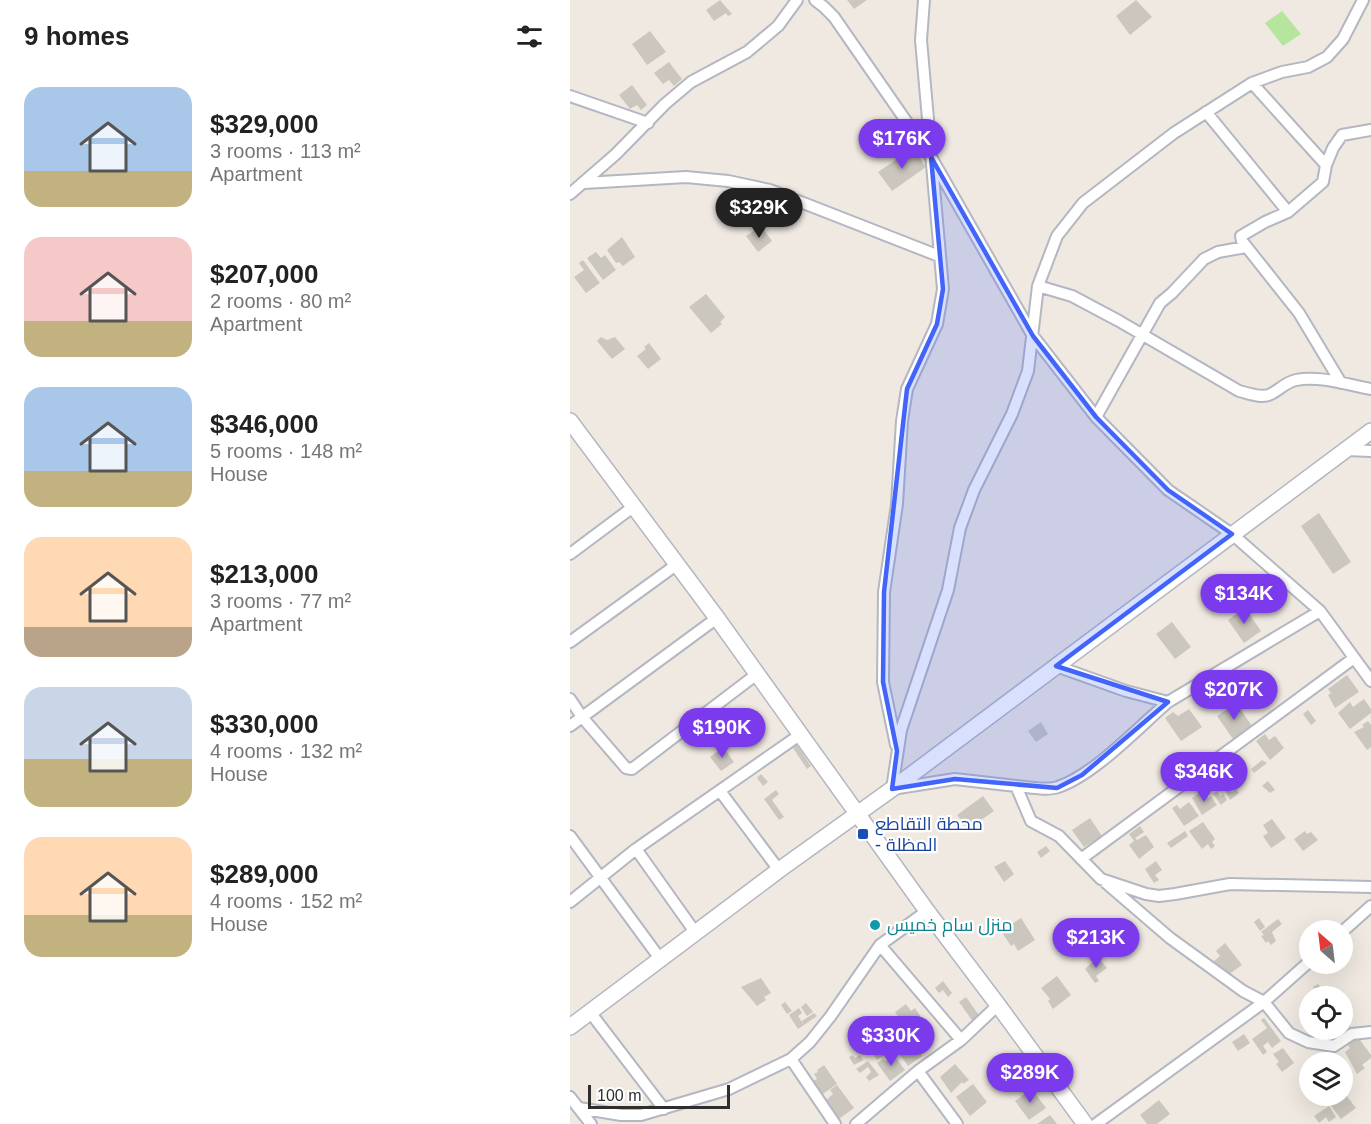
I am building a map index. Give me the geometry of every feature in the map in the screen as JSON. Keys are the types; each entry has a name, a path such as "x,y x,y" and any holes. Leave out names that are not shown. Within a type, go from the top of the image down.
{"street":[{"path":"570,194 691,82 747,52 778,27 797,0"},
{"path":"815,0 834,17 931,157 1033,336 1096,417 1168,490 1232,534 1320,611 1371,681"},
{"path":"897,751 883,682 884,592 897,504 902,421 907,389 937,324 943,289 921,40 924,0"},
{"path":"892,789 901,730 948,590 960,528 974,490 1012,414 1028,371 1038,286 1057,236 1083,203 1174,133 1251,83 1282,72 1308,67 1327,57 1343,39 1363,0"},
{"path":"1251,83 1326,165"},
{"path":"570,96 648,123"},
{"path":"1206,112 1288,212"},
{"path":"1341,383 1299,313 1246,247 1241,236 1288,212 1323,182 1326,165 1333,148 1342,135 1371,130"},
{"path":"584,183 686,177 728,181 770,189 939,256"},
{"path":"1096,417 1160,303 1204,259 1218,252 1246,247"},
{"path":"1038,286 1072,296 1239,391 1269,395 1295,380 1341,383 1371,389"},
{"path":"570,421 717,618 927,911 999,1005 1085,1124"},
{"path":"570,1027 1371,431"},
{"path":"1345,450 1371,451"},
{"path":"570,554 633,507"},
{"path":"570,642 676,565"},
{"path":"892,789 954,779 1057,788 1082,775 1168,702 1320,611"},
{"path":"570,726 717,618"},
{"path":"1081,858 1354,658"},
{"path":"1056,666 1126,691 1168,702"},
{"path":"570,699 582,717 626,768 632,769 757,674"},
{"path":"570,902 636,849 801,734"},
{"path":"1016,786 1031,821 1059,836 1101,879 1170,938 1243,991 1264,1002 1288,1033 1308,1042 1334,1046 1352,1034 1371,1032"},
{"path":"720,791 778,870"},
{"path":"570,836 661,960"},
{"path":"636,849 695,932"},
{"path":"1101,879 1159,896 1230,884 1371,887"},
{"path":"1353,922 1371,906"},
{"path":"579,1108 621,1115 641,1115 729,1089 791,1059 810,1042 830,1017 880,945 927,911"},
{"path":"880,945 960,1040"},
{"path":"1096,1124 1264,1002 1299,971"},
{"path":"856,1124 918,1071 960,1040 999,1005"},
{"path":"591,1012 664,1109"},
{"path":"791,1059 835,1124"},
{"path":"918,1071 957,1124"},
{"path":"570,1096 591,1124"}],"highlighted area":[{"path":"931,157 1033,336 1096,417 1168,490 1232,534 1056,666 1168,702 1082,775 1057,788 955,779 892,789 897,751 883,682 884,592 907,389 937,324 943,289"}],"green space":[{"path":"1282,11 1301,34 1283,46 1265,23"}],"building":[{"path":"720,0 732,14 728,16 726,13 714,21 706,10"},
{"path":"847,0 867,0 854,9"},
{"path":"1136,0 1152,17 1130,35 1116,16"},
{"path":"650,31 666,52 647,65 632,44"},
{"path":"669,62 682,79 674,86 669,80 663,84 654,73"},
{"path":"632,85 647,105 641,110 637,105 630,109 619,95"},
{"path":"913,148 926,167 892,191 878,172"},
{"path":"761,226 772,241 758,252 746,236"},
{"path":"622,237 635,257 623,266 619,262 616,263 607,250"},
{"path":"596,252 601,258 605,255 616,270 603,280 587,258"},
{"path":"583,260 600,283 586,293 574,277 584,270 579,263"},
{"path":"706,294 725,317 720,322 722,324 711,333 689,307"},
{"path":"601,337 607,340 615,337 625,349 612,359 597,341"},
{"path":"649,343 661,359 648,369 637,356 646,349 644,347"},
{"path":"1319,513 1351,562 1333,574 1301,526"},
{"path":"1245,608 1261,631 1244,643 1228,620"},
{"path":"1172,622 1191,647 1175,659 1156,634"},
{"path":"1347,675 1359,692 1335,708 1328,695 1331,693 1328,689"},
{"path":"1364,699 1371,713 1350,729 1338,713 1350,702 1353,707"},
{"path":"1236,703 1252,726 1233,739 1217,716"},
{"path":"1189,709 1202,727 1181,741 1165,718 1173,712 1178,716"},
{"path":"1308,710 1316,721 1311,725 1303,714"},
{"path":"1368,721 1371,725 1371,747 1367,750 1354,732 1364,727 1362,725"},
{"path":"1041,722 1048,734 1036,742 1028,731"},
{"path":"1265,734 1269,740 1275,736 1284,748 1270,760 1256,741"},
{"path":"795,742 811,766 807,769 791,745"},
{"path":"723,747 734,762 721,771 710,757"},
{"path":"1262,760 1267,763 1254,773 1251,769"},
{"path":"761,774 768,782 763,786 757,778"},
{"path":"1225,779 1232,788 1230,790 1232,792 1236,789 1239,793 1230,800 1224,788 1218,792 1215,786"},
{"path":"1268,781 1275,790 1270,793 1262,786"},
{"path":"776,790 779,794 772,800 784,817 779,820 764,799"},
{"path":"1217,791 1227,800 1221,805 1213,794"},
{"path":"1199,793 1209,798 1211,796 1217,805 1202,815 1192,798"},
{"path":"983,796 994,811 968,829 957,815"},
{"path":"1189,802 1199,816 1184,826 1172,808 1177,805 1180,809"},
{"path":"1090,818 1102,836 1084,847 1072,830"},
{"path":"1272,819 1286,838 1271,848 1263,836 1268,833 1263,825"},
{"path":"1203,822 1215,839 1212,842 1215,846 1211,849 1208,844 1202,849 1189,831"},
{"path":"1140,826 1144,832 1135,838 1137,840 1146,835 1154,847 1139,859 1129,845 1134,841 1129,834"},
{"path":"1185,831 1188,836 1171,848 1167,843"},
{"path":"1305,831 1307,834 1311,832 1318,840 1303,851 1294,839"},
{"path":"1046,846 1050,851 1041,858 1037,852"},
{"path":"1005,861 1014,874 1004,882 994,867"},
{"path":"1156,861 1162,870 1155,875 1159,880 1154,883 1145,869"},
{"path":"1021,918 1035,940 1018,951 1014,944 1011,946 1001,931"},
{"path":"1259,918 1265,927 1260,931 1254,922"},
{"path":"1278,919 1282,924 1272,932 1276,941 1271,945 1268,941 1266,943 1261,932"},
{"path":"1225,943 1242,965 1225,977 1214,961 1220,956 1216,951"},
{"path":"1098,957 1107,968 1096,976 1099,981 1095,983 1085,969"},
{"path":"1057,976 1071,995 1053,1009 1048,1001 1050,999 1041,988"},
{"path":"761,978 771,993 764,997 766,1000 757,1006 741,987"},
{"path":"943,981 952,993 948,997 943,990 939,993 935,988"},
{"path":"966,997 981,1018 974,1023 959,1002"},
{"path":"785,1002 792,1011 787,1014 781,1005"},
{"path":"806,1003 813,1012 807,1016 801,1007"},
{"path":"906,1004 911,1011 915,1008 925,1023 910,1033 895,1012"},
{"path":"799,1008 802,1013 798,1016 804,1025 798,1029 789,1015"},
{"path":"814,1013 817,1016 804,1025 802,1021"},
{"path":"889,1017 892,1022 897,1018 908,1033 894,1044 879,1024"},
{"path":"1264,1018 1281,1041 1272,1048 1268,1042 1263,1046 1267,1052 1263,1055 1252,1039 1267,1028 1261,1020"},
{"path":"869,1032 873,1036 863,1043 860,1038"},
{"path":"1244,1034 1250,1043 1238,1051 1232,1042"},
{"path":"1357,1036 1371,1055 1371,1058 1362,1065 1365,1068 1357,1074 1353,1067 1353,1052 1345,1052 1350,1048 1347,1044"},
{"path":"873,1039 878,1051 889,1046 892,1050 877,1060 866,1044"},
{"path":"911,1039 922,1056 908,1066 896,1049"},
{"path":"1283,1048 1294,1063 1282,1072 1273,1054"},
{"path":"893,1054 905,1070 890,1081 877,1063 883,1059 885,1061"},
{"path":"853,1055 855,1058 860,1055 863,1060 854,1065 849,1057"},
{"path":"868,1061 879,1075 869,1081 866,1077 871,1072 868,1067 860,1073 856,1069"},
{"path":"955,1064 969,1080 963,1084 962,1082 951,1093 940,1077"},
{"path":"824,1065 837,1084 820,1096 810,1083 817,1079 814,1074"},
{"path":"973,1084 987,1102 970,1116 956,1097"},
{"path":"837,1085 854,1108 839,1119 825,1101 833,1094 830,1090"},
{"path":"1032,1089 1046,1108 1029,1120 1015,1101"},
{"path":"1159,1100 1170,1114 1157,1124 1147,1124 1140,1115"},
{"path":"1353,1104 1356,1108 1341,1119 1331,1106 1353,1106"},
{"path":"1329,1106 1336,1117 1329,1122 1326,1117 1319,1123 1314,1116"},
{"path":"1050,1115 1057,1124 1037,1124"}],"place":[{"name":"محطة التقاطع - المظلة","path":"863,834"},
{"name":"منزل سام خميس","path":"875,925"}]}
